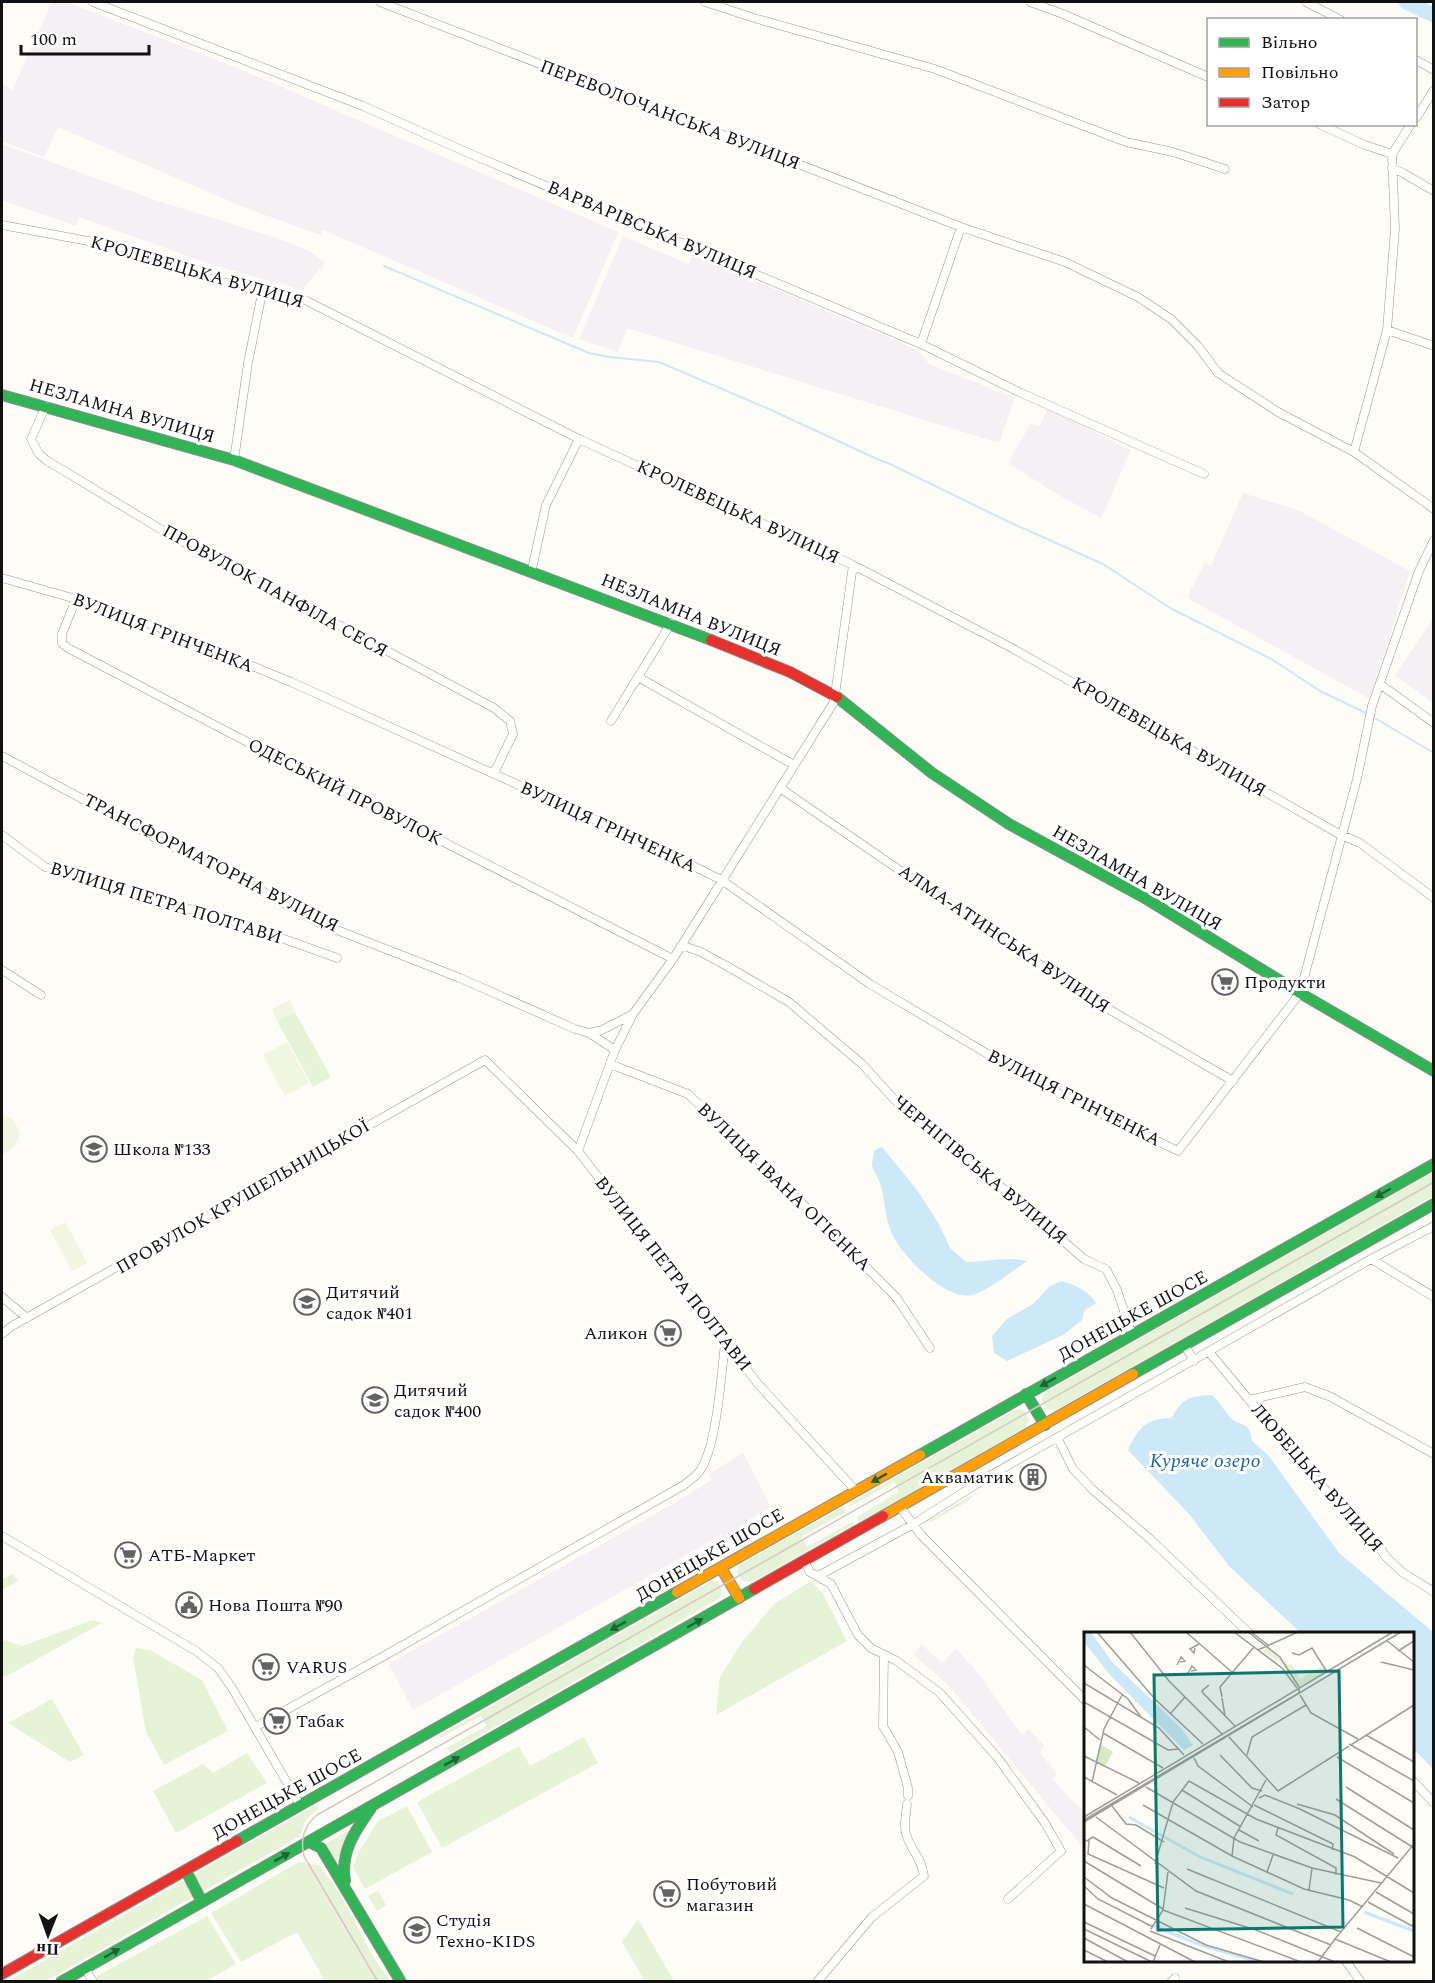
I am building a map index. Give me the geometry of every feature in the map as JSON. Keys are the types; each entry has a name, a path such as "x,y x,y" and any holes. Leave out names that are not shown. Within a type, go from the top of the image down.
{"main road":[{"name":"НЕЗЛАМНА ВУЛИЦЯ","path":"2,395 234,459 532,569 790,672 836,696 932,773 976,804 1143,897 1300,993 1434,1071"},
{"name":"ДОНЕЦЬКЕ ШОСЕ","path":"2,1974 1434,1164"},
{"path":"62,1982 1434,1204"},
{"path":"1026,1394 1045,1425"},
{"path":"721,1568 739,1598"},
{"path":"349,1893 342,1869 344,1853 371,1808"},
{"path":"309,1842 321,1848 401,1982"},
{"path":"186,1871 202,1902"}],"street":[{"name":"ВАРВАРІВСЬКА ВУЛИЦЯ","path":"93,2 363,106 473,155 921,344 1021,393 1204,474"},
{"name":"ПЕРЕВОЛОЧАНСЬКА ВУЛИЦЯ","path":"380,2 961,227 1065,262 1138,297 1171,319 1198,346 1218,373 1278,412 1354,452 1434,509"},
{"path":"705,2 935,69 1126,142 1173,152 1225,169"},
{"path":"1030,2 1207,76"},
{"path":"1305,2 1337,18"},
{"path":"1417,61 1434,70"},
{"path":"1417,116 1434,90"},
{"path":"1323,126 1365,145 1392,154"},
{"path":"1354,452 1387,330 1395,229 1392,154 1410,126"},
{"path":"1392,168 1434,191"},
{"name":"КРОЛЕВЕЦЬКА ВУЛИЦЯ","path":"2,225 126,248 180,270 262,293 301,298 579,439 853,565 1010,647 1341,835 1360,843 1434,898"},
{"path":"921,344 961,227"},
{"name":"НЕЗЛАМНА ВУЛИЦЯ","path":"234,459 248,363 262,293"},
{"path":"1387,330 1434,346"},
{"name":"ПРОВУЛОК ПАНФІЛА СЕСЯ","path":"46,406 31,439 39,454 46,460 172,536 494,708 510,721 513,734 494,773"},
{"path":"532,569 546,505 579,439"},
{"path":"1233,1081 1300,993 1357,779 1372,706 1419,571 1434,540"},
{"path":"578,1151 615,1050 633,1014 673,959 834,702 853,565"},
{"name":"ВУЛИЦЯ ГРІНЧЕНКА","path":"2,578 76,598 158,627 269,673 662,850 723,881 870,984 1023,1075 1178,1151 1233,1081"},
{"name":"ОДЕСЬКИЙ ПРОВУЛОК","path":"76,598 62,634 62,643 68,648 673,959"},
{"path":"611,721 671,623"},
{"path":"638,677 794,765"},
{"path":"1380,684 1434,723"},
{"name":"ТРАНСФОРМАТОРНА ВУЛИЦЯ","path":"2,756 163,842 244,881 319,923 449,973 589,1033 615,1050"},
{"name":"АЛМА-АТИНСЬКА ВУЛИЦЯ","path":"780,788 1004,942 1110,1011 1233,1081"},
{"name":"ВУЛИЦЯ ПЕТРА ПОЛТАВИ","path":"2,835 45,867 238,923 337,958"},
{"name":"ЧЕРНІГІВСЬКА ВУЛИЦЯ","path":"681,945 709,957 789,1002 862,1064 904,1110 999,1185 1084,1259 1106,1269 1117,1290 1132,1335"},
{"path":"2,970 41,995"},
{"path":"589,1033 603,1030 633,1014"},
{"name":"ВУЛИЦЯ ПЕТРА ПОЛТАВИ","path":"485,1060 578,1151 725,1344 759,1385 856,1491"},
{"name":"ПРОВУЛОК КРУШЕЛЬНИЦЬКОЇ","path":"2,1334 485,1060"},
{"name":"ВУЛИЦЯ ІВАНА ОГІЄНКА","path":"610,1064 688,1094 774,1175 896,1298 930,1348"},
{"path":"818,1576 912,1525 986,1478 1210,1353 1371,1259 1434,1226"},
{"path":"1371,1259 1434,1297"},
{"path":"2,1297 27,1318"},
{"path":"255,1727 684,1485 701,1470 709,1452 725,1344"},
{"path":"1185,1346 1194,1361"},
{"name":"ЛЮБЕЦЬКА ВУЛИЦЯ","path":"1210,1353 1315,1479 1372,1536 1386,1557 1402,1572 1434,1593"},
{"path":"1249,1400 1305,1387 1331,1397 1434,1454"},
{"path":"1058,1439 1073,1469 1093,1490 1150,1539 1248,1632"},
{"path":"900,1507 912,1525 1084,1699"},
{"path":"2,1536 196,1651 218,1668 300,1805"},
{"path":"804,1561 810,1572 831,1584 858,1635 871,1648 897,1661 940,1693 997,1757 1045,1823 1061,1851 1008,1899"},
{"path":"818,1982 872,1917 924,1876 922,1862 906,1837 908,1788 898,1752 883,1726 885,1655"},
{"path":"1414,1781 1434,1803"},
{"path":"1347,1962 1362,1982"},
{"path":"85,1968 93,1982"}],"shaded area":[{"path":"52,2 67,2 240,69 618,232 573,338 323,230 321,235 246,208 58,127 44,157 2,141 2,83 12,91"},
{"path":"2,144 158,201 280,239 311,252 325,263 302,290 210,264 79,217 76,226 2,200"},
{"path":"623,236 688,264 693,255 918,350 929,364 1015,398 999,443 627,328 618,352 579,339"},
{"path":"1048,408 1131,450 1101,518 1008,463 1031,423 1039,427"},
{"path":"1243,493 1300,511 1410,571 1370,699 1187,598 1205,563 1211,566"},
{"path":"1433,619 1434,703 1395,675"},
{"path":"743,1453 771,1507 723,1538 721,1535 413,1710 389,1664 671,1505 712,1480 709,1474"},
{"path":"921,1644 942,1663 956,1649 974,1668 1022,1735 1029,1729 1044,1745 1040,1753 1057,1774 1053,1779 1069,1798 1084,1810 1084,1849 949,1686 914,1655"}],"green space":[{"path":"290,1000 295,1012 277,1021 272,1009"},
{"path":"295,1012 331,1077 313,1087 277,1021"},
{"path":"287,1042 309,1083 285,1096 263,1055"},
{"path":"2,1114 14,1120 20,1134 14,1147 2,1155"},
{"path":"1433,1172 1433,1196 1056,1410 1046,1409 1043,1405 1042,1398 1046,1392"},
{"path":"65,1222 87,1263 72,1271 50,1230"},
{"path":"1020,1409 1029,1419 1025,1428 859,1522 857,1517 899,1492 894,1482 851,1506 850,1503"},
{"path":"974,1494 968,1501 931,1522 928,1521"},
{"path":"843,1507 846,1512 802,1536 807,1547 852,1522 853,1525 752,1582 742,1581 737,1572 740,1565"},
{"path":"12,1574 18,1581 2,1590 2,1579"},
{"path":"712,1581 718,1582 722,1588 720,1598 450,1753 447,1748 486,1726 481,1716 440,1738 439,1736"},
{"path":"811,1581 822,1592 847,1641 716,1715 720,1677 742,1642 774,1604"},
{"path":"93,1620 102,1623 5,1677 2,1674 2,1642 5,1640 22,1646"},
{"path":"136,1648 150,1650 202,1680 228,1731 164,1765 146,1732 133,1657"},
{"path":"52,1699 84,1755 70,1762 8,1723"},
{"path":"584,1737 598,1763 442,1848 417,1802 519,1746 530,1766"},
{"path":"247,1753 267,1783 176,1833 153,1791 203,1764 213,1773"},
{"path":"317,1804 319,1808 306,1819 300,1836 46,1981 7,1982"},
{"path":"407,1806 432,1852 365,1889 353,1867 358,1853 378,1821"},
{"path":"349,1830 335,1866 323,1845"},
{"path":"299,1862 319,1865 340,1894 374,1958 390,1981 325,1981 297,1932 241,1962 211,1913"},
{"path":"378,1891 386,1905 377,1911 368,1896"},
{"path":"207,1916 236,1964 206,1981 98,1982 95,1977"},
{"path":"638,1919 674,1981 645,1981 622,1942"}],"water":[{"path":"882,1147 917,1190 939,1224 950,1248 966,1262 1004,1259 1027,1261 992,1285 972,1295 950,1291 926,1275 905,1254 889,1228 881,1187 872,1164 875,1150"},
{"path":"1061,1281 1081,1289 1096,1303 1085,1310 1082,1320 1063,1335 1007,1361 994,1353 992,1336 1007,1319 1033,1304 1049,1287"},
{"name":"Куряче озеро","path":"1212,1395 1231,1418 1247,1427 1252,1441 1268,1455 1339,1553 1433,1632 1433,1769 1414,1749 1414,1632 1300,1632 1229,1566 1189,1514 1128,1450 1136,1435 1149,1422 1172,1418 1183,1402 1198,1396"}],"waterway":[{"path":"1406,2 1434,15"},
{"path":"384,266 589,353 659,362 890,464 1007,521 1103,564 1170,608 1273,660 1320,691 1368,714"},
{"path":"1373,717 1434,753"}],"tram line":[{"path":"378,1982 304,1856 304,1834 317,1815 1434,1182"}],"traffic: fast":[{"path":"2,395 234,460 711,640"},
{"path":"837,697 932,773 1009,824 1143,897 1300,993 1434,1071"},
{"path":"920,1455 1434,1164"},
{"path":"1133,1374 1434,1204"},
{"path":"1026,1394 1045,1425"},
{"path":"61,1982 754,1589"},
{"path":"237,1841 677,1592"},
{"path":"345,1881 345,1861 350,1842 371,1808"},
{"path":"309,1842 321,1848 401,1982"},
{"path":"186,1871 202,1902"}],"traffic: slow":[{"path":"883,1516 1133,1374"},
{"path":"677,1592 920,1455"},
{"path":"721,1568 739,1598"}],"traffic: jam":[{"path":"711,640 790,672 837,697"},
{"path":"754,1589 883,1516"},
{"path":"2,1974 237,1841"}],"place":[{"name":"Продукти","path":"1225,982"},
{"name":"Школа №133","path":"94,1149"},
{"name":"Дитячий садок №401","path":"307,1302"},
{"name":"Аликон","path":"668,1333"},
{"name":"Дитячий садок №400","path":"375,1400"},
{"name":"Акваматик","path":"1033,1477"},
{"name":"АТБ-Маркет","path":"128,1555"},
{"name":"Нова Пошта №90","path":"189,1605"},
{"name":"VARUS","path":"266,1667"},
{"name":"Табак","path":"277,1721"},
{"name":"Побутовий магазин","path":"667,1894"},
{"name":"Студія Техно-KIDS","path":"417,1930"}]}
